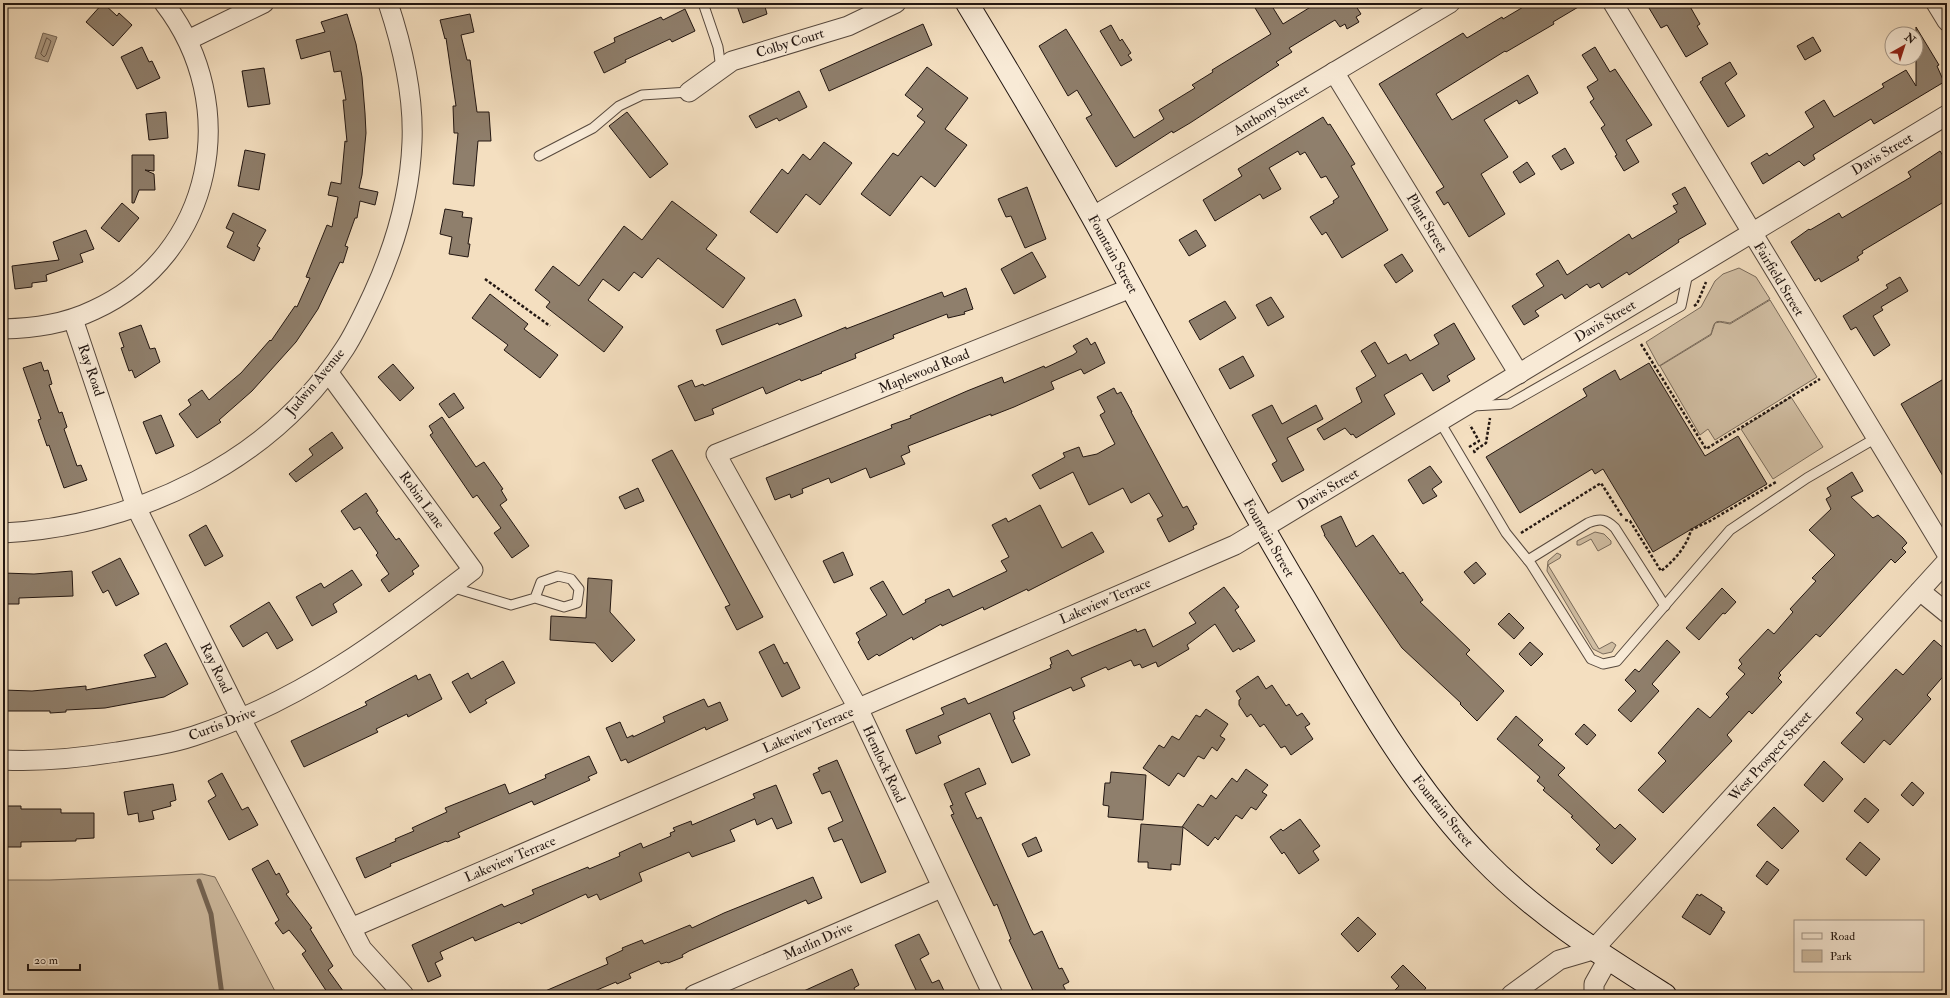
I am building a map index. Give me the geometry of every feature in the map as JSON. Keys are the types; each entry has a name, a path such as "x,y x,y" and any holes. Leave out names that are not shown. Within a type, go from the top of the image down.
{"main road":[{"name":"Fountain Street","path":"967,3 1048,138 1263,528 1373,714 1415,776 1461,834 1505,881 1573,936 1665,995"}],"street":[{"path":"3,329 50,325 73,319 114,299 150,271 178,236 198,195 204,173 208,150 208,105 197,61 188,40 164,3"},
{"path":"188,40 264,3"},
{"name":"Judwin Avenue","path":"3,533 40,531 89,522 136,507 188,486 246,452 286,418 328,372 358,328 393,248 403,210 412,142 410,100 405,63 388,3"},
{"name":"Colby Court","path":"689,92 732,61 848,26 896,3"},
{"name":"Anthony Street","path":"1092,217 1450,3"},
{"name":"Fairfield Street","path":"1613,3 1947,554"},
{"path":"1936,3 1947,21"},
{"name":"Plant Street","path":"1334,72 1519,374"},
{"name":"Davis Street","path":"1263,528 1440,422 1467,414 1519,374 1751,232 1947,115"},
{"name":"Maplewood Road","path":"716,454 1131,288"},
{"name":"Ray Road","path":"73,319 136,507 240,717 362,949 404,995"},
{"name":"Robin Lane","path":"328,372 473,570 416,614"},
{"name":"Hemlock Road","path":"716,454 858,708 941,888 993,995"},
{"name":"Lakeview Terrace","path":"351,928 1235,545 1263,528"},
{"name":"West Prospect Street","path":"1594,995 1594,984 1601,954 1947,561"},
{"path":"1920,591 1947,613"},
{"name":"Curtis Drive","path":"3,760 76,758 148,747 194,736 273,704 316,682 416,614"},
{"name":"Marlin Drive","path":"694,995 941,888"},
{"path":"1512,995 1560,960 1601,954"}],"lane":[{"path":"703,3 718,47 721,69"},
{"path":"539,156 593,128 619,106 642,95 689,92"},
{"path":"1467,414 1509,404 1681,306 1689,270"},
{"path":"1440,422 1506,533 1528,560 1591,659 1602,664 1618,661 1730,530 1807,478 1876,438"},
{"path":"1528,560 1588,523 1597,519 1604,520 1615,528 1665,606"},
{"path":"451,587 511,604 535,598 564,608 577,603 579,589 571,579 558,576 541,582 535,598"}],"path":[{"path":"485,279 550,326"},
{"path":"1639,342 1706,449 1822,378"},
{"path":"1466,449 1479,441 1467,414"},
{"path":"1478,458 1474,451 1486,443 1490,418"},
{"path":"1518,535 1601,483 1625,519 1630,522 1662,571 1672,563 1689,538 1691,530 1710,521 1777,481"}],"green space":[{"path":"1739,268 1756,277 1770,299 1730,323 1721,321 1716,322 1713,326 1711,334 1659,366 1646,342 1701,307 1715,281 1723,274"},
{"path":"1770,300 1817,377 1715,440 1708,429 1700,435 1660,366 1711,335 1715,323 1720,322 1730,324"},
{"path":"1791,397 1823,447 1773,479 1741,429"},
{"path":"1595,532 1604,534 1611,541 1611,544 1598,551 1591,539 1577,545 1577,541"},
{"path":"1557,553 1561,555 1560,558 1548,565 1599,649 1612,642 1616,645 1612,652 1603,654 1593,649 1547,571 1548,561"},
{"path":"202,874 215,877 277,995 3,995 3,880 50,880"}],"water":[{"path":"43,33 57,37 48,62 35,58"}],"building":[{"path":"103,3 117,16 119,13 132,25 113,46 86,22"},
{"path":"736,3 764,3 767,14 743,23"},
{"path":"1252,3 1270,3 1283,24 1317,3 1354,3 1361,14 1356,17 1359,22 1347,29 1345,24 1340,27 1335,20 1289,48 1292,52 1276,62 1279,65 1190,123 1173,133 1172,131 1116,167 1086,118 1092,115 1077,90 1068,96 1039,46 1066,29 1134,138 1164,119 1159,110 1195,88 1192,85 1213,72 1212,70 1271,34"},
{"path":"1530,3 1585,3 1553,22 1554,24 1506,52 1505,51 1436,94 1452,120 1528,75 1538,93 1519,104 1517,100 1484,120 1508,157 1481,174 1505,214 1469,237 1448,202 1444,205 1436,192 1444,187 1379,84 1463,33 1467,38 1502,17 1503,19"},
{"path":"1646,3 1688,3 1700,24 1697,26 1708,44 1686,57 1667,25 1661,28"},
{"path":"685,9 695,31 672,42 670,39 625,60 626,62 604,73 594,52 615,42 614,38 661,17 663,20"},
{"path":"347,14 356,44 362,77 365,113 366,133 362,175 359,188 378,192 375,205 360,201 357,218 355,218 345,246 348,247 343,263 340,262 318,309 296,342 252,391 219,420 221,422 197,438 179,414 191,405 188,400 202,390 209,400 241,373 270,340 271,341 295,306 297,307 310,278 306,277 327,225 332,227 338,197 328,195 331,182 341,184 345,141 347,142 343,100 346,100 341,71 334,72 330,51 301,59 296,40 325,32 321,22"},
{"path":"470,14 474,32 461,35 467,60 470,60 477,112 489,112 491,141 478,141 474,186 453,184 458,133 454,133 453,106 456,106 446,38 445,39 440,20"},
{"path":"923,24 932,45 829,91 820,70"},
{"path":"1111,25 1120,41 1122,39 1131,53 1128,55 1132,60 1121,66 1100,31"},
{"path":"1813,37 1821,51 1805,60 1797,46"},
{"path":"1924,40 1939,65 1937,66 1944,82 1874,124 1871,119 1813,155 1815,159 1804,166 1799,161 1763,184 1751,163 1767,153 1769,156 1814,127 1805,112 1824,100 1834,117 1884,87 1882,84 1906,70 1916,86 1916,66 1924,66"},
{"path":"142,47 149,62 152,61 160,78 137,89 121,57"},
{"path":"1595,47 1610,72 1615,69 1652,125 1626,140 1639,162 1624,171 1615,156 1617,155 1601,128 1605,125 1590,102 1594,99 1587,87 1598,80 1582,55"},
{"path":"1730,62 1737,74 1725,83 1745,116 1728,127 1700,82 1703,80 1702,78"},
{"path":"927,67 968,98 945,129 967,145 935,187 921,176 890,216 861,194 893,153 898,156 925,122 917,116 923,109 905,95"},
{"path":"264,68 270,104 248,107 242,71"},
{"path":"799,91 807,107 779,121 777,118 756,128 749,116"},
{"path":"166,112 168,138 149,140 146,114"},
{"path":"627,112 668,164 650,178 609,126"},
{"path":"1323,117 1328,125 1330,124 1355,164 1351,166 1388,230 1342,258 1326,232 1322,235 1310,217 1334,203 1333,201 1339,197 1326,176 1321,178 1305,152 1300,155 1298,151 1269,168 1281,189 1263,199 1260,194 1215,221 1203,200 1242,176 1238,169"},
{"path":"824,142 852,163 820,205 806,194 777,233 750,212 782,169 788,174 803,154 810,160"},
{"path":"1565,148 1574,163 1561,170 1552,156"},
{"path":"245,150 265,154 259,190 238,186"},
{"path":"1940,151 1947,162 1947,200 1862,251 1863,253 1857,257 1859,260 1821,282 1819,278 1815,281 1791,242 1809,229 1810,230 1839,213 1842,218 1911,177 1908,172"},
{"path":"132,155 154,155 154,171 145,170 154,174 155,190 139,190 134,203 132,203"},
{"path":"1527,162 1535,174 1520,183 1513,172"},
{"path":"1027,187 1046,239 1025,248 1011,216 1006,217 998,199"},
{"path":"1685,187 1706,224 1678,240 1679,242 1629,275 1627,272 1602,288 1599,283 1590,288 1587,284 1565,299 1562,294 1535,311 1539,316 1524,325 1512,306 1544,286 1536,274 1558,260 1567,275 1629,234 1632,239 1677,212 1673,206 1678,204 1672,194"},
{"path":"672,201 717,235 706,249 745,278 723,308 658,258 642,278 634,272 619,291 603,279 588,300 623,327 604,352 546,307 550,302 535,290 553,266 579,286 624,226 642,240"},
{"path":"122,203 139,218 119,242 101,228"},
{"path":"445,209 463,212 462,217 472,218 468,244 470,244 468,257 449,254 452,237 440,234"},
{"path":"233,213 266,230 257,246 260,248 254,261 227,247 234,232 226,228"},
{"path":"86,230 94,249 80,254 83,262 46,275 47,281 32,283 32,287 15,289 12,266 59,260 53,242"},
{"path":"1196,230 1206,246 1189,256 1179,240"},
{"path":"1032,252 1046,277 1014,294 1001,269"},
{"path":"1402,254 1413,271 1396,283 1384,265"},
{"path":"1900,277 1908,291 1881,307 1883,310 1873,316 1890,345 1874,356 1856,327 1851,330 1843,316 1888,288 1886,285"},
{"path":"966,288 973,309 964,312 965,314 948,318 947,314 893,335 894,338 855,354 856,358 821,372 822,373 801,381 800,379 766,394 763,387 712,409 714,414 695,421 678,386 692,380 695,387 703,384 704,386 846,327 846,329 942,292 944,297"},
{"path":"490,294 528,324 524,329 558,355 540,378 504,350 508,345 472,318"},
{"path":"1271,297 1284,317 1268,326 1256,305"},
{"path":"795,299 802,316 779,325 778,323 722,345 716,330"},
{"path":"1225,301 1236,318 1200,340 1189,321"},
{"path":"1454,323 1475,359 1447,376 1450,381 1433,391 1422,373 1384,395 1395,414 1356,438 1345,428 1324,440 1317,429 1362,402 1356,388 1376,376 1361,351 1375,342 1388,364 1406,354 1410,361 1439,344 1434,335"},
{"path":"141,325 150,349 155,348 160,362 135,378 132,370 129,371 121,348 124,347 119,333"},
{"path":"1087,338 1091,345 1095,342 1105,363 1084,374 1081,369 1051,382 1054,389 1014,407 991,416 991,414 908,446 910,452 901,456 905,464 870,478 866,468 831,483 829,478 802,489 803,493 791,498 790,494 775,500 766,478 892,428 891,425 911,418 910,416 1002,377 1004,383 1044,366 1045,368 1073,355 1077,352 1073,346"},
{"path":"1243,356 1254,376 1230,389 1219,369"},
{"path":"41,362 44,371 48,370 52,384 49,385 59,413 62,412 67,427 64,429 77,466 81,465 87,480 64,488 49,445 47,446 38,420 41,419 23,368"},
{"path":"1649,363 1705,456 1738,436 1767,484 1653,552 1603,469 1595,474 1592,469 1520,513 1486,457 1587,396 1583,389 1615,370 1620,380"},
{"path":"393,364 414,388 400,401 378,377"},
{"path":"1947,377 1947,483 1901,404"},
{"path":"1114,388 1117,394 1121,392 1183,508 1187,506 1197,524 1193,526 1194,529 1169,542 1157,519 1163,516 1149,493 1131,503 1123,488 1089,505 1073,472 1040,489 1032,475 1065,457 1063,453 1079,447 1083,457 1097,454 1115,444 1100,415 1105,412 1097,397"},
{"path":"454,393 464,408 449,418 439,404"},
{"path":"1272,405 1282,424 1316,405 1323,419 1287,438 1304,470 1282,482 1272,464 1277,461 1252,415"},
{"path":"161,415 174,446 156,454 143,422"},
{"path":"442,417 476,467 484,462 503,489 501,490 507,500 500,505 529,546 512,558 494,533 501,528 477,495 473,498 430,435 433,433 429,426"},
{"path":"332,432 343,448 296,482 289,474 313,455 309,449"},
{"path":"672,450 763,617 737,630 725,607 730,605 652,460"},
{"path":"1430,466 1442,482 1432,489 1437,496 1423,504 1408,480"},
{"path":"1852,472 1863,491 1851,497 1873,518 1878,515 1903,538 1907,543 1902,548 1906,552 1895,563 1891,559 1820,637 1816,634 1779,673 1781,675 1778,678 1782,682 1752,714 1749,711 1727,735 1732,741 1663,813 1638,790 1666,761 1658,753 1698,708 1710,718 1729,697 1726,694 1745,674 1738,668 1742,664 1739,660 1768,629 1774,634 1793,612 1790,609 1816,581 1812,578 1835,555 1809,530 1831,509 1826,499 1831,496 1827,488"},
{"path":"638,488 644,501 625,509 619,497"},
{"path":"366,493 378,511 376,512 396,540 399,538 419,566 412,571 414,574 389,592 381,580 389,574 376,555 378,553 360,527 354,530 341,511"},
{"path":"1040,505 1062,548 1092,532 1104,552 1028,591 1027,589 984,610 983,607 942,626 941,624 913,640 912,637 879,656 877,654 868,660 858,642 860,640 856,633 887,615 870,588 883,581 903,615 926,602 925,600 949,589 953,597 1007,571 1001,561 1009,557 992,525 1006,518 1008,522"},
{"path":"1341,516 1356,547 1373,535 1400,574 1403,572 1423,600 1420,602 1470,650 1466,654 1504,691 1477,721 1460,704 1461,703 1402,648 1324,535 1321,526"},
{"path":"206,525 223,556 205,566 189,535"},
{"path":"843,552 853,575 834,583 823,561"},
{"path":"120,558 139,594 116,606 108,590 103,593 92,572"},
{"path":"1476,562 1486,574 1474,584 1464,572"},
{"path":"352,570 362,585 333,604 337,612 312,626 296,597 321,583 324,588"},
{"path":"72,571 73,596 19,598 19,604 3,604 3,573 34,574"},
{"path":"588,578 612,580 610,612 635,640 612,662 595,643 550,640 551,616 586,618"},
{"path":"1224,587 1239,607 1235,610 1255,641 1240,650 1239,648 1233,652 1215,624 1187,645 1189,649 1158,667 1156,662 1142,668 1140,664 1134,666 1131,660 1108,670 1106,667 1081,678 1085,686 1073,691 1071,687 1013,712 1015,719 1013,720 1030,755 1012,763 990,713 938,736 941,743 916,754 906,730 944,714 941,708 965,698 968,704 1051,668 1050,665 1052,664 1050,658 1068,650 1072,656 1136,629 1137,632 1145,629 1153,647 1196,623 1189,613"},
{"path":"1722,588 1736,602 1725,614 1723,613 1699,640 1686,628"},
{"path":"269,602 293,640 277,649 267,632 243,647 230,626"},
{"path":"1509,613 1524,628 1514,639 1498,624"},
{"path":"1667,640 1680,652 1652,684 1659,691 1631,722 1618,710 1636,691 1625,680 1635,669 1639,672"},
{"path":"1934,640 1947,651 1947,672 1927,695 1931,699 1890,745 1884,740 1864,763 1841,743 1863,719 1856,713 1896,669 1903,675"},
{"path":"1530,642 1543,654 1531,666 1519,654"},
{"path":"166,643 188,684 164,697 105,708 66,710 66,712 50,713 50,711 3,711 3,690 32,691 86,686 86,690 156,677 144,655"},
{"path":"774,644 784,664 787,662 800,688 782,697 759,652"},
{"path":"503,661 515,683 485,700 487,703 470,713 452,682 468,673 471,679"},
{"path":"430,674 442,699 408,717 407,714 376,729 378,732 304,767 291,741 367,705 365,702 416,675 418,680"},
{"path":"1258,676 1266,689 1272,685 1286,706 1289,704 1297,716 1302,713 1310,724 1305,727 1313,739 1291,755 1285,746 1281,748 1264,724 1260,727 1251,714 1247,717 1239,705 1239,700 1241,699 1236,691"},
{"path":"704,699 708,707 720,702 728,720 706,730 705,727 628,763 626,759 621,761 606,728 620,722 627,738 633,735 633,737 665,722 663,717"},
{"path":"1206,709 1228,724 1220,736 1225,739 1217,751 1212,747 1204,759 1198,756 1184,777 1178,773 1169,786 1143,768 1159,745 1164,748 1172,736 1179,740 1196,715 1200,717"},
{"path":"1516,716 1543,740 1538,745 1565,768 1558,775 1615,829 1620,824 1636,839 1612,864 1596,849 1600,845 1571,817 1573,816 1543,790 1545,788 1537,781 1540,777 1497,739"},
{"path":"1584,724 1596,735 1587,745 1575,734"},
{"path":"589,756 597,773 588,777 590,780 534,805 532,801 467,829 458,833 460,837 447,842 446,841 390,864 391,866 365,878 356,858 396,841 395,839 414,831 412,828 447,812 445,808 505,784 509,794 546,778 545,775"},
{"path":"837,760 886,872 861,883 842,839 834,842 828,828 843,821 830,791 822,794 813,774 820,771 818,768"},
{"path":"1824,761 1843,779 1823,802 1804,785"},
{"path":"979,768 986,784 965,793 977,819 981,817 1031,930 1034,935 1042,931 1059,969 1062,968 1069,982 1063,985 1068,995 1035,995 1009,940 1011,939 997,904 994,906 951,815 954,814 950,806 953,805 944,784"},
{"path":"1246,769 1268,785 1262,792 1267,795 1256,810 1251,807 1242,819 1236,815 1218,840 1215,837 1208,846 1183,827 1180,865 1171,864 1171,870 1148,868 1148,862 1138,862 1141,824 1182,827 1198,804 1203,807 1211,795 1216,799 1232,778 1237,782"},
{"path":"1111,772 1146,775 1143,820 1108,817 1109,806 1103,805 1105,783 1110,783"},
{"path":"222,773 242,810 248,807 258,825 229,840 208,801 216,796 208,781"},
{"path":"1912,782 1924,793 1913,806 1901,795"},
{"path":"173,784 176,800 170,802 171,806 152,811 154,819 139,822 138,813 128,815 124,792"},
{"path":"776,785 792,823 777,829 772,818 757,825 755,819 730,830 735,841 692,857 689,852 639,873 642,881 600,900 597,894 588,898 586,894 521,924 519,922 475,941 473,937 440,952 443,959 435,963 441,976 428,982 412,945 502,904 504,907 534,894 532,890 588,867 589,869 620,856 619,853 641,843 643,848 671,836 670,833 675,831 673,828 691,821 692,825 755,798 753,794"},
{"path":"1865,798 1879,810 1868,823 1854,811"},
{"path":"21,806 21,809 61,809 61,813 94,813 94,838 76,839 76,841 21,842 21,847 3,847 3,807"},
{"path":"1774,807 1799,831 1782,849 1757,825"},
{"path":"1300,819 1320,846 1313,851 1319,860 1299,874 1284,852 1282,854 1270,837 1281,829 1283,831"},
{"path":"1036,837 1042,851 1028,857 1022,844"},
{"path":"1860,842 1880,859 1866,876 1846,859"},
{"path":"268,860 276,875 279,873 289,892 286,894 312,928 310,929 333,966 328,970 346,995 329,995 302,954 306,951 289,930 283,934 275,923 279,920 252,869"},
{"path":"1767,861 1779,870 1767,885 1756,876"},
{"path":"813,877 822,898 808,904 806,900 689,951 682,955 683,957 668,963 661,964 659,961 629,974 631,978 617,984 616,982 585,995 536,995 608,964 606,958 623,950 622,948 642,940 644,944 690,925 692,928 724,913"},
{"path":"1697,894 1700,896 1701,894 1722,908 1721,910 1725,912 1710,935 1682,917"},
{"path":"1358,917 1376,934 1358,952 1341,934"},
{"path":"919,934 929,954 920,959 932,983 939,980 946,995 906,995 916,990 895,945"},
{"path":"1403,965 1426,988 1420,995 1390,995 1399,986 1391,977"},
{"path":"852,969 859,985 854,988 857,995 795,995"}],"waterway":[{"path":"199,881 211,914 222,995"}]}
